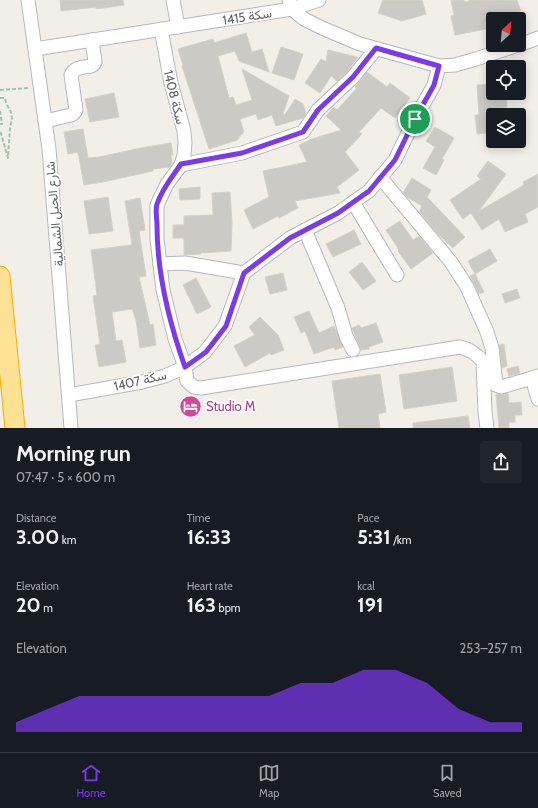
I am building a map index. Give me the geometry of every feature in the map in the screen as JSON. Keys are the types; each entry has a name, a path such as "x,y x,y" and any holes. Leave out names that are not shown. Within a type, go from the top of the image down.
{"highway":[{"path":"0,276 15,428"}],"street":[{"name":"شارع الحيل الشمالية","path":"28,0 49,149 72,428"},
{"path":"173,0 178,27"},
{"name":"سكة 1415","path":"34,49 178,27 319,0"},
{"path":"290,5 304,19 360,44 439,66 455,65 497,52"},
{"name":"سكة 1408","path":"161,29 171,83 184,131 185,143 184,155 181,164 167,184 157,205 157,239 163,290 175,339 185,367 186,381 194,387 201,388 460,347 469,350 478,356 483,362 487,428"},
{"path":"526,42 538,38"},
{"path":"45,121 71,115 76,110 71,76 74,70 94,65 95,62 92,40"},
{"path":"181,164 242,153 303,132 318,110 353,77 376,48"},
{"path":"160,264 185,263 244,273 290,238 338,213 369,191 395,160 434,85 439,66"},
{"path":"380,177 451,262 467,287 487,332 492,348 496,385 501,387 535,377 538,399"},
{"path":"353,202 397,275"},
{"path":"305,230 338,308 346,336 353,350"},
{"name":"سكة 1407","path":"69,395 157,378 185,367 206,352 226,326 244,273"}],"path":[{"path":"0,90 40,87"},
{"path":"0,98 5,98 12,118 8,158 0,130"},
{"path":"0,111 2,124 0,124"}],"building":[{"path":"60,0 123,0 124,5 96,9 96,7 61,11"},
{"path":"383,0 422,0 426,14 402,21 378,13"},
{"path":"451,0 464,0 464,2 473,0 517,0 521,11 486,12 486,29 455,35 451,16 454,15"},
{"path":"246,33 252,52 262,49 269,72 239,61 235,51 218,56 229,98 233,97 236,105 252,100 242,69 289,96 283,114 285,115 295,99 303,104 306,113 303,118 276,126 272,115 258,120 256,114 240,119 244,132 237,140 209,149 182,66 178,49 213,39 214,43"},
{"path":"281,47 303,54 294,80 272,73"},
{"path":"328,50 357,57 357,59 347,72 337,81 331,76 320,93 305,83 321,59 326,62"},
{"path":"367,72 387,87 390,83 410,98 395,118 381,108 359,132 362,134 345,152 359,170 337,187 340,193 295,201 298,208 279,218 278,216 253,229 244,210 269,197 263,171 307,162 299,145 312,139 341,130 326,116 334,107 337,110 357,88 355,87"},
{"path":"486,84 486,100 506,100 507,107 486,108 486,133 477,134 475,115 479,115 477,85"},
{"path":"114,93 119,117 90,122 85,99"},
{"path":"435,127 454,138 442,159 444,160 436,175 423,168 435,147 426,141"},
{"path":"83,129 88,158 171,143 173,155 171,155 172,163 170,167 153,169 153,171 84,185 78,152 68,154 64,132"},
{"path":"488,161 506,174 479,211 524,185 523,182 538,174 538,207 525,214 528,222 505,232 499,219 482,230 471,213 463,219 450,200 481,179 477,176"},
{"path":"412,178 431,190 427,197 465,237 453,248 436,232 419,211 422,206 403,193"},
{"path":"200,187 200,199 180,200 179,189"},
{"path":"230,192 232,222 231,251 184,255 184,238 173,238 173,225 184,225 184,216 213,215 212,193"},
{"path":"108,197 113,231 89,234 84,201"},
{"path":"140,198 145,230 139,231 146,276 139,277 150,325 153,324 156,345 140,348 136,320 132,309 112,312 116,341 122,340 126,362 99,367 95,345 100,344 93,296 97,295 91,250 132,245 125,201"},
{"path":"400,221 413,240 419,236 433,253 411,269 398,251 399,250 386,230"},
{"path":"354,230 361,244 333,257 326,244"},
{"path":"490,249 497,261 475,274 468,261"},
{"path":"362,262 376,281 363,290 349,272"},
{"path":"283,273 287,290 270,294 265,277"},
{"path":"475,274 484,292 479,294 470,276"},
{"path":"196,278 211,307 197,314 183,285"},
{"path":"517,289 520,298 505,303 502,294"},
{"path":"309,311 319,333 334,326 343,347 335,350 334,347 314,354 305,331 301,333 294,317"},
{"path":"260,317 278,335 284,350 271,355 270,353 245,367 234,346 255,335 249,327"},
{"path":"376,323 383,342 369,347 369,349 361,350 352,328 359,325 361,328"},
{"path":"504,344 507,366 502,368 499,345"},
{"path":"518,366 520,373 509,376 507,369"},
{"path":"452,367 457,401 404,409 399,375"},
{"path":"380,374 386,412 378,414 380,428 339,428 332,381"},
{"path":"508,393 509,403 521,402 522,415 515,415 515,422 509,422 509,428 499,428 496,394 503,395"},
{"path":"468,416 470,428 413,428 413,423"}],"place":[{"name":"Studio M","path":"190,406"}],"route":[{"path":"376,48 439,66 434,85 415,119 395,160 369,191 338,213 290,238 261,258 244,273 226,326 206,352 185,367 175,339 163,290 157,239 157,205 167,184 181,164 242,153 303,132 318,110 353,77 376,48"}]}
